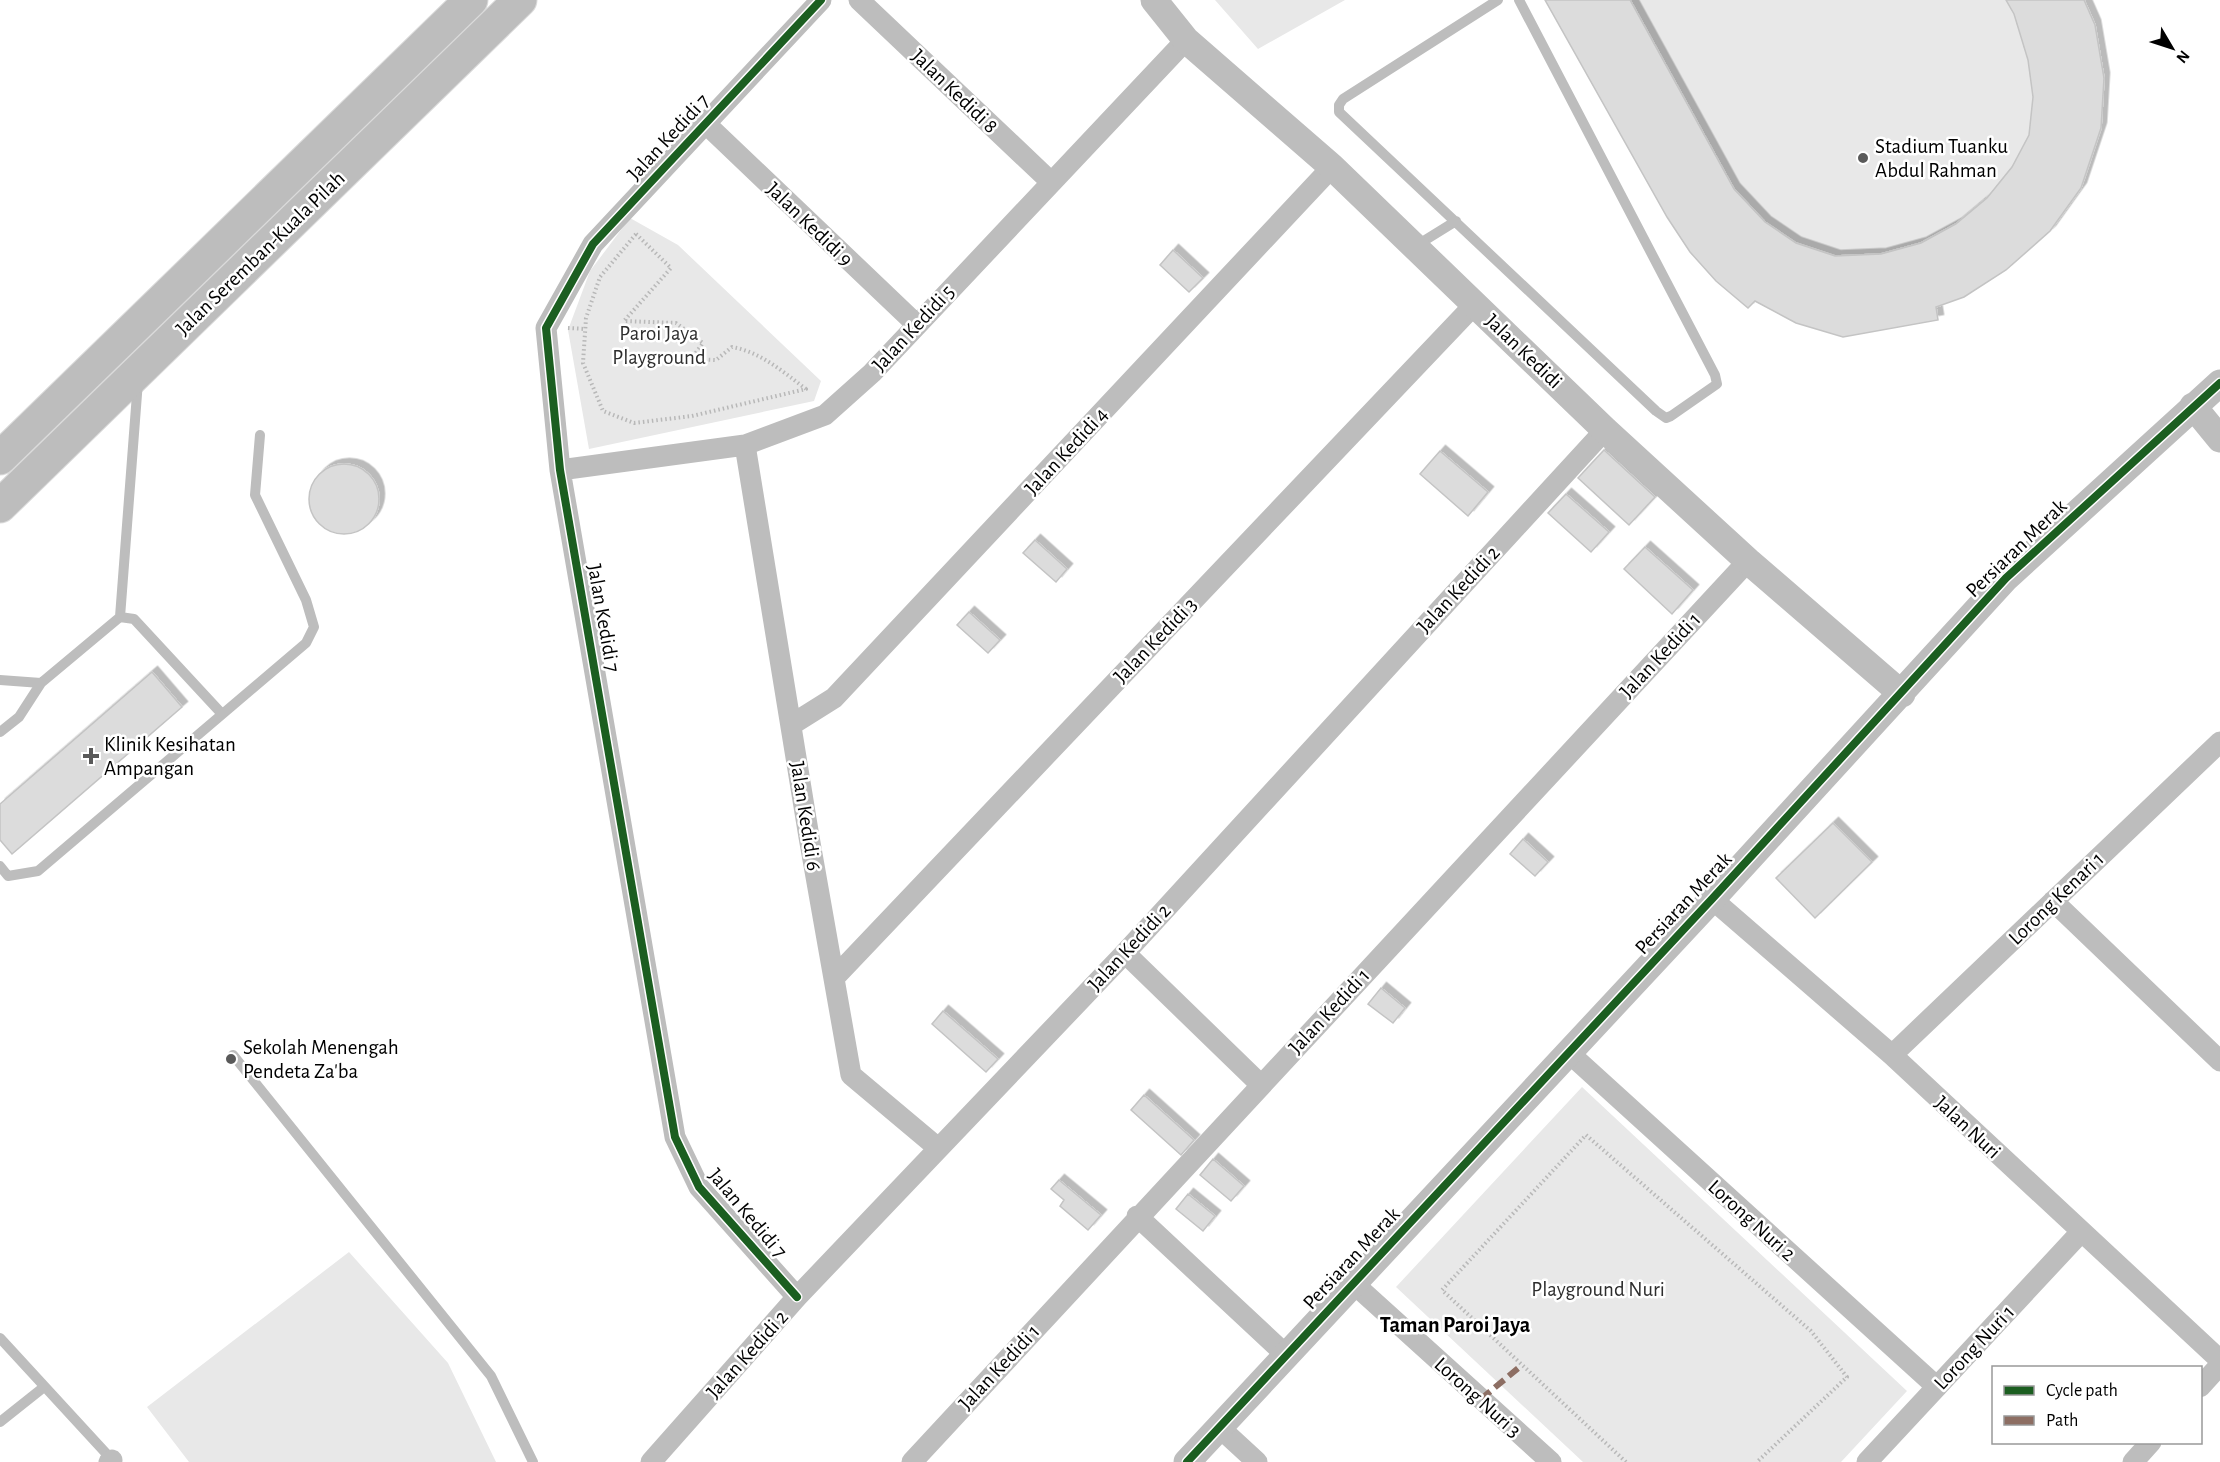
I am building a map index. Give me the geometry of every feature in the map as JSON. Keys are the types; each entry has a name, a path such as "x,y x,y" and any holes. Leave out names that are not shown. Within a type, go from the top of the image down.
{"highway":[{"name":"Jalan Seremban-Kuala Pilah","path":"0,458 471,0"},
{"name":"Jalan Seremban-Kuala Pilah","path":"0,506 520,0"}],"street":[{"name":"Jalan Kedidi 7","path":"797,1298 699,1187 675,1137 560,470 546,328 593,244 821,0"},
{"name":"Jalan Kedidi 8","path":"859,0 1051,182"},
{"name":"Jalan Kedidi","path":"1154,0 1186,40 1332,167 1414,247 1476,303 1605,430 1748,561 1902,694"},
{"name":"Jalan Kedidi 5","path":"560,470 745,445 825,416 872,373 1186,40"},
{"name":"Jalan Kedidi 9","path":"705,123 916,324"},
{"name":"Jalan Kedidi 4","path":"791,725 834,698 1332,167"},
{"name":"Jalan Kedidi 3","path":"835,977 1476,303"},
{"name":"Persiaran Merak","path":"1187,1462 1902,694 2006,578 2220,383"},
{"path":"2193,406 2220,439"},
{"name":"Jalan Kedidi 2","path":"651,1462 797,1298 1125,953 1605,430"},
{"name":"Jalan Kedidi 6","path":"745,445 851,1075 938,1148"},
{"name":"Jalan Kedidi 1","path":"912,1462 1137,1216 1748,561"},
{"name":"Lorong Kenari 1","path":"1892,1055 2220,741"},
{"name":"Jalan Nuri","path":"1712,899 1892,1055 2220,1360"},
{"path":"2053,901 2219,1057"},
{"path":"1125,953 1260,1084"},
{"name":"Lorong Nuri 2","path":"1568,1052 1937,1387"},
{"path":"1137,1216 1286,1355"},
{"name":"Lorong Nuri 1","path":"1867,1462 2081,1232"},
{"name":"Lorong Nuri 3","path":"1353,1284 1551,1462"},
{"path":"2202,1385 2220,1365"},
{"path":"1219,1427 1257,1462"},
{"path":"2133,1462 2150,1444"}],"lane":[{"path":"1498,0 1343,99 1339,105 1340,112 1666,418 1717,384 1714,375 1518,0"},
{"path":"1414,247 1456,221"},
{"path":"0,732 19,717 41,683 120,617 138,407 138,372"},
{"path":"0,866 8,876 38,871 306,643 314,627 306,600 255,495 260,435"},
{"path":"120,617 134,619 222,714"},
{"path":"0,680 41,683"},
{"path":"233,1055 491,1376 532,1462"},
{"path":"0,1338 111,1461"},
{"path":"0,1422 44,1386"}],"path":[{"path":"636,234 671,268 624,321 676,323 703,343 691,358 716,360 732,348 744,350 771,363 806,389 692,416 634,423 603,411 583,363 585,318 600,278 636,234"},
{"path":"1626,1462 1443,1290 1586,1135 1811,1331 1846,1377 1757,1462"}],"green space":[{"path":"1215,0 1345,0 1258,49"},
{"name":"Stadium Tuanku Abdul Rahman","path":"1545,0 2084,0 2095,25 2104,78 2101,128 2081,188 2050,231 2006,270 1964,297 1936,307 1911,324 1843,337 1796,323 1716,281 1690,252 1667,217"},
{"name":"Paroi Jaya Playground","path":"630,218 678,245 821,381 814,401 589,449 568,330 590,271"},
{"name":"Playground Nuri","path":"1582,1087 1907,1391 1841,1462 1583,1462 1396,1287"},
{"path":"349,1252 448,1363 496,1462 189,1462 147,1407"}],"building":[{"path":"1545,0 1630,0 1734,189 1765,222 1796,243 1835,256 1881,254 1921,243 1956,224 1987,198 2012,167 2029,135 2033,97 2028,60 2014,14 2006,0 2084,0 2095,25 2104,78 2101,128 2081,188 2050,231 2006,270 1964,297 1936,307 1938,320 1843,337 1796,323 1755,301 1748,308 1716,281 1690,252 1667,217"},
{"path":"1173,250 1203,278 1189,292 1160,265"},
{"path":"1604,450 1655,497 1629,525 1578,478"},
{"path":"1440,451 1488,492 1468,516 1420,474"},
{"path":"344,464 363,470 373,480 379,499 373,518 363,528 344,534 325,528 315,518 309,499 315,480 325,470"},
{"path":"1566,494 1609,532 1591,552 1548,513"},
{"path":"1035,540 1067,569 1056,582 1023,553"},
{"path":"1645,547 1693,590 1672,614 1624,569"},
{"path":"969,612 1000,640 988,653 957,625"},
{"name":"Klinik Kesihatan Ampangan","path":"152,672 182,707 12,854 0,840 0,804"},
{"path":"1833,823 1872,862 1815,918 1776,878"},
{"path":"1523,839 1548,862 1535,876 1510,854"},
{"path":"1381,988 1405,1008 1393,1023 1368,1004"},
{"path":"943,1011 998,1059 986,1072 932,1024"},
{"path":"1144,1095 1194,1140 1181,1155 1131,1110"},
{"path":"1213,1159 1244,1186 1231,1201 1200,1175"},
{"path":"1059,1180 1101,1215 1088,1230 1060,1206 1064,1200 1051,1189"},
{"path":"1188,1194 1215,1216 1203,1231 1176,1209"}],"marked path":[{"path":"1481,1399 1522,1365"}],"cycle path":[{"path":"797,1297 699,1187 675,1137 560,470 546,328 593,244 821,0"},
{"path":"1187,1462 1712,899 2006,578 2220,383"}],"place":[{"name":"Stadium Tuanku Abdul Rahman","path":"1863,158"},
{"name":"Klinik Kesihatan Ampangan","path":"91,756"},
{"name":"Sekolah Menengah Pendeta Za'ba","path":"231,1059"}],"district":[{"name":"Taman Paroi Jaya","path":"1455,1324"}]}
